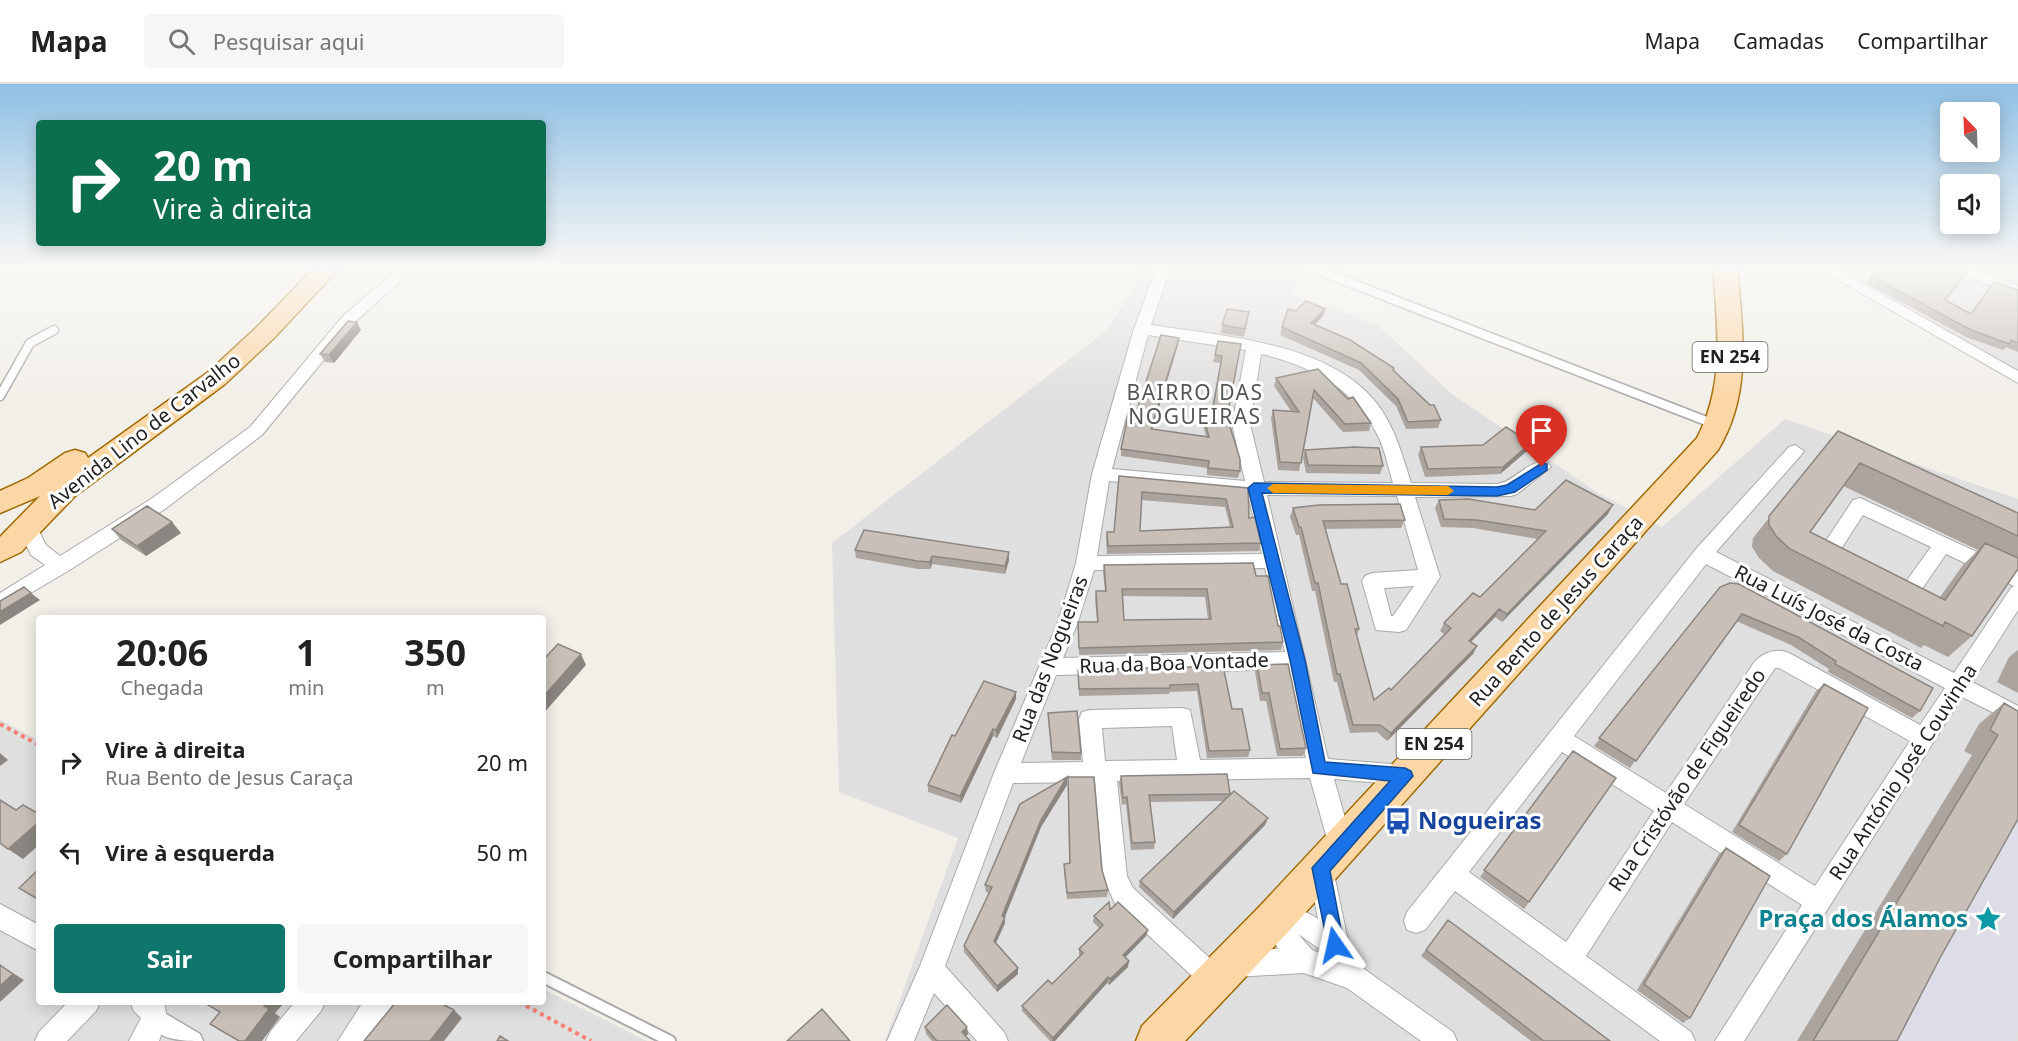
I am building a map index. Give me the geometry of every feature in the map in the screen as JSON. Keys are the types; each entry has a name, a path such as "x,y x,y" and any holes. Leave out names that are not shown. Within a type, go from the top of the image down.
{"main road":[{"name":"Avenida Lino de Carvalho","path":"0,503 38,485 178,388 264,311"},
{"name":"Avenida Lino de Carvalho","path":"0,551 34,533 63,490 198,393 287,311"},
{"name":"EN 254","path":"1714,435 1728,403 1732,376 1728,311"},
{"name":"Rua Bento de Jesus Caraça","path":"1157,1041 1275,918 1714,435"},
{"name":"Avenida Lino de Carvalho","path":"0,503 26,504 34,510 34,533"}],"street":[{"path":"0,603 158,504 256,431 349,319 359,311"},
{"name":"Rua das Nogueiras","path":"900,1041 931,970 1005,773 1068,621 1086,563 1101,474 1148,311"},
{"path":"1900,311 2018,378"},
{"path":"1142,329 1254,348 1320,366 1348,383 1370,405 1387,434 1430,577"},
{"path":"1254,348 1241,424 1254,488 1297,660 1319,768 1331,857 1335,945"},
{"path":"1416,921 1703,554 1795,451"},
{"path":"1101,474 1254,488 1497,491 1511,489 1542,467"},
{"path":"1858,568 1828,552 1860,505 2018,580"},
{"path":"34,533 61,566"},
{"path":"1878,578 1908,594 1943,544"},
{"name":"Rua Luís José da Costa","path":"1703,554 2018,716"},
{"path":"1086,563 1272,561"},
{"name":"Rua António José Couvinha","path":"1728,1041 1925,740 2018,593"},
{"name":"Rua Cristóvão de Figueiredo","path":"1569,959 1667,807 1762,667 1770,660 1782,659 1925,740"},
{"name":"Rua da Boa Vontade","path":"1050,667 1297,660"},
{"path":"1190,770 1182,717 1090,719 1115,876 1124,896 1224,972 1304,960 1355,978 1444,1041"},
{"path":"1560,739 1819,902"},
{"path":"1005,773 1319,768 1405,776"},
{"path":"1453,874 1682,1041"},
{"path":"0,916 36,937"},
{"path":"1275,918 1285,938 1304,960"},
{"path":"1275,918 1300,921 1335,945 1355,978"},
{"path":"931,970 995,1041"},
{"path":"48,1041 84,1005"},
{"path":"279,1041 309,1005"},
{"path":"351,1041 379,1005"},
{"path":"142,1041 151,1031 150,1010"},
{"path":"150,1010 193,1041"}],"lane":[{"path":"1415,311 1714,435"},
{"path":"0,396 30,343 54,330"},
{"path":"546,979 670,1041"}],"path":[{"path":"0,724 36,743"},
{"path":"525,1005 591,1041"}],"shaded area":[{"path":"1119,311 1339,311 1378,325 1452,394 1598,493 1662,527 1785,419 2018,499 2018,1041 885,1041 958,838 839,792 832,543 1107,330"},
{"path":"1912,311 2018,311 2018,373"},
{"path":"0,720 36,738 36,1005 546,1005 546,990 647,1041 0,1041"},
{"name":"Praça dos Álamos","path":"2018,808 2018,1030 2014,1041 1893,1041"}],"building":[{"path":"1226,311 1249,312 1245,329 1222,325"},
{"path":"1287,311 1323,311 1311,323 1350,340 1394,368 1393,370 1430,405 1434,405 1441,420 1408,422 1398,399 1361,363 1282,327"},
{"path":"1935,311 1965,311 1971,314 1973,311 2018,311 2018,343 2011,340 2009,344 1971,330"},
{"path":"348,321 357,322 329,355 320,354"},
{"path":"1161,335 1179,338 1151,429 1209,437 1204,418 1211,417 1217,385 1222,356 1215,355 1218,341 1241,344 1227,417 1240,459 1240,471 1208,468 1209,461 1121,449 1128,415 1135,416"},
{"path":"1318,369 1348,399 1353,397 1371,423 1345,424 1314,390 1301,463 1280,462 1273,410 1299,412 1276,378"},
{"path":"1506,427 1531,443 1503,467 1428,469 1421,447 1483,445"},
{"path":"1838,431 2018,513 2018,536 1860,463 1810,532 1945,600 1985,543 2018,558 2018,569 1972,636 1945,622 1943,626 1790,549 1776,536 1769,525 1769,516"},
{"path":"1379,448 1383,466 1308,465 1305,450"},
{"path":"1119,476 1248,488 1249,518 1255,517 1261,543 1108,546 1107,532 1114,532","holes":["1142,492 1226,499 1233,527 1140,531"]},
{"path":"1566,480 1613,505 1507,614 1499,609 1469,641 1477,646 1391,733 1380,725 1353,725 1340,674 1337,674 1318,583 1315,583 1301,527 1299,527 1293,508 1319,505 1400,504 1405,520 1323,521 1341,584 1347,584 1359,629 1355,629 1374,700 1389,688 1391,690 1451,628 1444,623 1473,593 1480,597 1546,531 1477,520 1444,519 1439,500 1469,499 1535,510"},
{"path":"147,506 172,522 137,546 112,529"},
{"path":"864,530 1009,552 1005,566 932,556 930,562 917,561 855,550"},
{"path":"1253,563 1256,576 1268,576 1283,642 1079,648 1078,622 1098,622 1096,591 1106,591 1104,565","holes":["1122,589 1207,589 1211,619 1124,620"]},
{"path":"1730,583 1739,584 1933,688 1920,711 1835,664 1836,661 1798,637 1742,614 1636,761 1599,738 1720,587"},
{"path":"24,587 31,593 0,612 0,601"},
{"path":"558,644 581,654 546,694 546,657"},
{"path":"1288,664 1306,748 1280,749 1269,693 1262,693 1257,665"},
{"path":"1223,666 1232,709 1242,709 1250,750 1209,751 1198,684 1170,685 1170,688 1079,689 1078,670"},
{"path":"984,681 1016,692 996,730 993,729 960,796 928,785 952,735 955,736"},
{"path":"1824,684 1868,708 1787,854 1739,825"},
{"path":"2004,703 2018,711 2018,819 1940,958 1897,1041 1813,1041 1998,735 1990,730"},
{"path":"1077,711 1081,753 1052,752 1048,713"},
{"path":"1573,751 1616,778 1529,902 1484,870"},
{"path":"1227,774 1230,794 1149,795 1155,842 1132,843 1127,797 1123,798 1121,776"},
{"path":"1067,777 1041,820 1002,916 1005,917 994,941 1018,968 997,986 964,946 992,887 985,885 1020,804"},
{"path":"1068,777 1094,777 1102,870 1108,890 1067,893 1064,864 1070,863"},
{"path":"1234,791 1268,818 1174,912 1140,881"},
{"path":"0,800 16,810 23,805 36,812 36,825 8,849 0,843"},
{"path":"1726,848 1770,876 1690,1018 1644,984"},
{"path":"36,872 36,898 19,888"},
{"path":"1109,902 1110,910 1118,902 1148,930 1123,955 1129,961 1110,979 1108,977 1053,1038 1022,1006 1048,980 1052,984 1083,953 1079,949 1103,925 1094,916"},
{"path":"1448,920 1610,1041 1544,1041 1426,950"},
{"path":"0,965 13,974 0,986"},
{"path":"208,1005 265,1005 269,1009 245,1041 239,1041 210,1024 220,1012"},
{"path":"394,1005 444,1005 454,1010 430,1041 364,1041"},
{"path":"947,1005 967,1027 962,1032 970,1041 937,1041 925,1027"},
{"path":"822,1009 850,1041 787,1041"},
{"path":"500,1036 508,1041 497,1041"}],"slow traffic":[{"path":"1273,488 1448,491"}],"place":[{"name":"Nogueiras","path":"1398,821"},
{"name":"Praça dos Álamos","path":"1988,919"}],"district":[{"name":"BAIRRO DAS NOGUEIRAS","path":"1195,405"}],"route":[{"path":"1335,945 1321,868 1405,776 1319,768 1297,660 1254,488 1497,491 1511,489 1542,467"}]}
